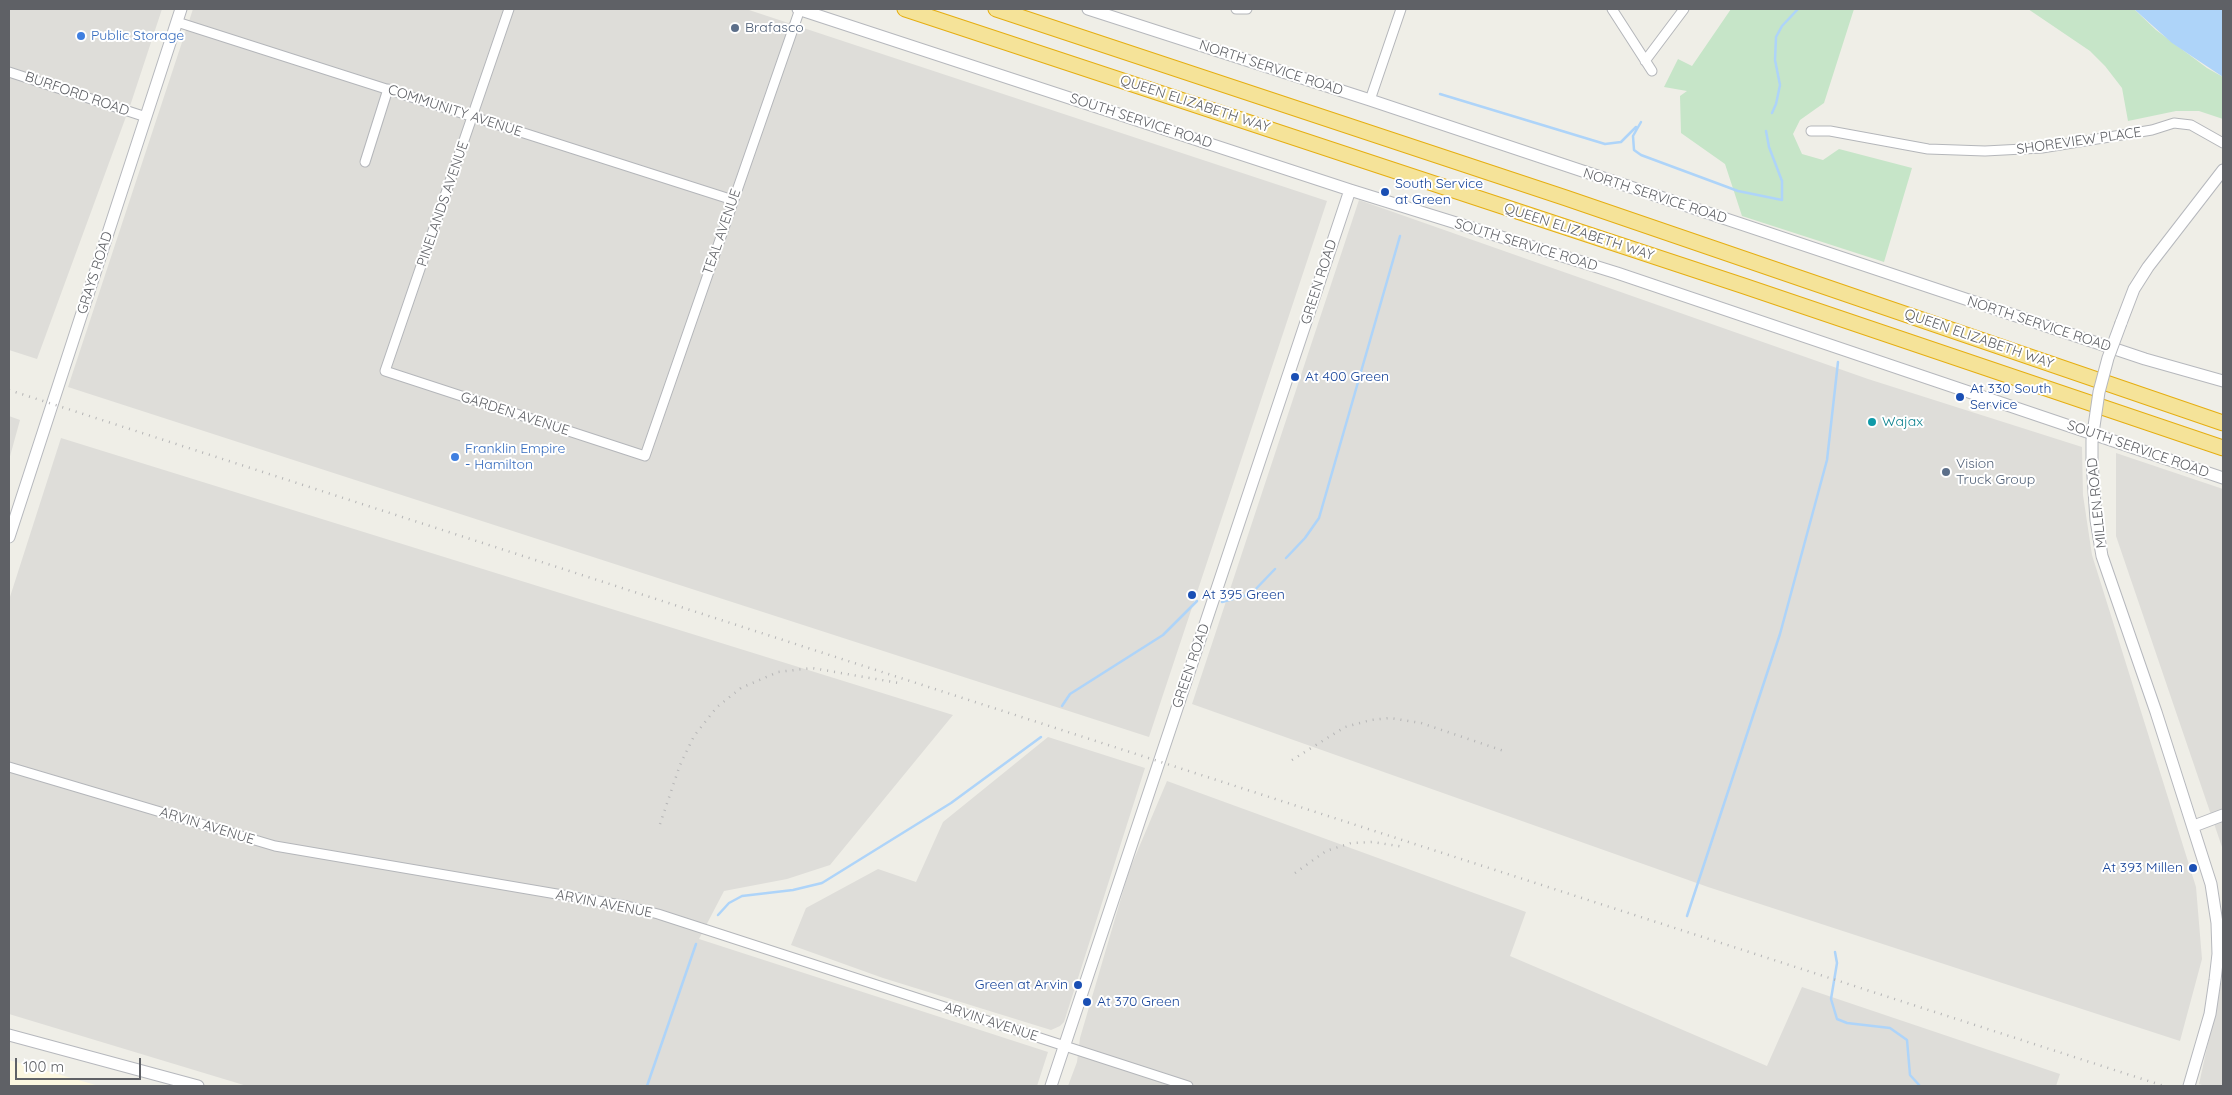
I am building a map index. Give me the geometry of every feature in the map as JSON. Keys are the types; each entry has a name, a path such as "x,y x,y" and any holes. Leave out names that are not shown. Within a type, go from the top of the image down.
{"highway":[{"name":"QUEEN ELIZABETH WAY","path":"906,9 2223,448"},
{"name":"QUEEN ELIZABETH WAY","path":"996,9 1566,198 2223,423"}],"street":[{"name":"GRAYS ROAD","path":"9,537 181,9"},
{"name":"PINELANDS AVENUE","path":"385,371 509,9"},
{"name":"SOUTH SERVICE ROAD","path":"799,9 1350,190 1617,273 2223,478"},
{"name":"TEAL AVENUE","path":"645,456 799,9"},
{"name":"NORTH SERVICE ROAD","path":"1088,9 1370,100 2146,359 2223,380"},
{"path":"1236,9 1247,9"},
{"path":"1370,100 1401,9"},
{"path":"1612,9 1652,71"},
{"path":"1645,62 1684,9"},
{"name":"COMMUNITY AVENUE","path":"177,22 733,200"},
{"name":"BURFORD ROAD","path":"9,72 146,117"},
{"path":"365,162 388,89"},
{"name":"SHOREVIEW PLACE","path":"1811,132 1830,132 1928,148 1985,151 2042,148 2152,130 2174,124 2192,125 2223,143"},
{"name":"MILLEN ROAD","path":"2189,1086 2210,1014 2218,954 2217,923 2211,884 2194,826 2102,556 2096,520 2092,440 2099,392 2120,323 2134,289 2148,267 2223,170"},
{"name":"GREEN ROAD","path":"1051,1086 1350,190"},
{"name":"GARDEN AVENUE","path":"385,371 645,456"},
{"name":"ARVIN AVENUE","path":"9,767 275,846 627,906 658,914 1188,1086"},
{"path":"2194,826 2223,816"},
{"path":"9,1034 198,1086"}],"shaded area":[{"path":"9,9 162,9 131,103 37,359 9,350"},
{"path":"193,9 746,9 1327,201 1149,737 68,387"},
{"path":"1359,200 1868,379 2082,447 2083,495 2092,555 2196,887 2202,959 2180,1041 1708,887 1192,704"},
{"path":"9,416 20,420 9,460"},
{"path":"61,438 953,715 830,865 787,879 724,891 699,939 1048,1052 1037,1086 247,1086 9,1014 9,600"},
{"path":"2116,453 2223,489 2223,850 2116,536"},
{"path":"1048,737 1145,768 1064,1022 1060,1026 1051,1030 883,978 791,945 806,908 878,869 916,882 943,822"},
{"path":"1167,781 1526,912 1510,956 1767,1066 1802,987 2060,1074 2056,1086 1068,1086 1077,1062 1080,1038 1129,871"},
{"path":"2223,975 2223,1086 2205,1086 2199,1084"},
{"path":"9,1060 99,1086 9,1086"}],"green space":[{"path":"1731,9 1854,9 1824,103 1800,120 1793,134 1802,154 1823,160 1839,149 1912,168 1884,262 1742,216 1725,164 1681,133 1680,96 1687,91 1664,87 1678,59 1692,66"},
{"path":"2028,9 2134,9 2156,30 2207,68 2223,77 2223,119 2199,111 2176,111 2128,121 2122,88 2105,66 2090,51"}],"water":[{"path":"2134,9 2223,9 2223,77 2172,43"}],"waterway":[{"path":"1772,113 1780,85 1775,60 1776,37 1782,26 1798,9"},
{"path":"1440,94 1605,144 1621,142 1636,127"},
{"path":"1641,122 1633,136 1634,150 1641,155 1738,191 1782,200 1782,181 1769,147 1766,131"},
{"path":"1286,558 1305,538 1319,518 1400,236"},
{"path":"1687,916 1780,634 1827,460 1838,362"},
{"path":"1222,602 1251,594 1275,569"},
{"path":"1062,706 1070,694 1163,635 1197,601"},
{"path":"718,915 729,903 742,896 793,890 822,883 951,803 1041,737"},
{"path":"647,1086 696,944"},
{"path":"1835,952 1837,963 1831,999 1837,1019 1847,1023 1890,1028 1907,1040 1910,1075 1920,1086"}],"railway":[{"path":"9,390 2164,1086"},
{"path":"660,824 680,765 694,736 717,707 741,688 778,672 812,668 899,683"},
{"path":"1292,760 1345,727 1371,720 1390,718 1421,723 1507,752"},
{"path":"1295,873 1326,851 1351,843 1373,842 1404,847"}],"place":[{"name":"Brafasco","path":"735,28"},
{"name":"Public Storage","path":"81,36"},
{"name":"South Service at Green","path":"1385,192"},
{"name":"At 400 Green","path":"1295,377"},
{"name":"At 330 South Service","path":"1960,397"},
{"name":"Wajax","path":"1872,422"},
{"name":"Franklin Empire - Hamilton","path":"455,457"},
{"name":"Vision Truck Group","path":"1946,472"},
{"name":"At 395 Green","path":"1192,595"},
{"name":"At 393 Millen","path":"2193,868"},
{"name":"Green at Arvin","path":"1078,985"},
{"name":"At 370 Green","path":"1087,1002"}]}
